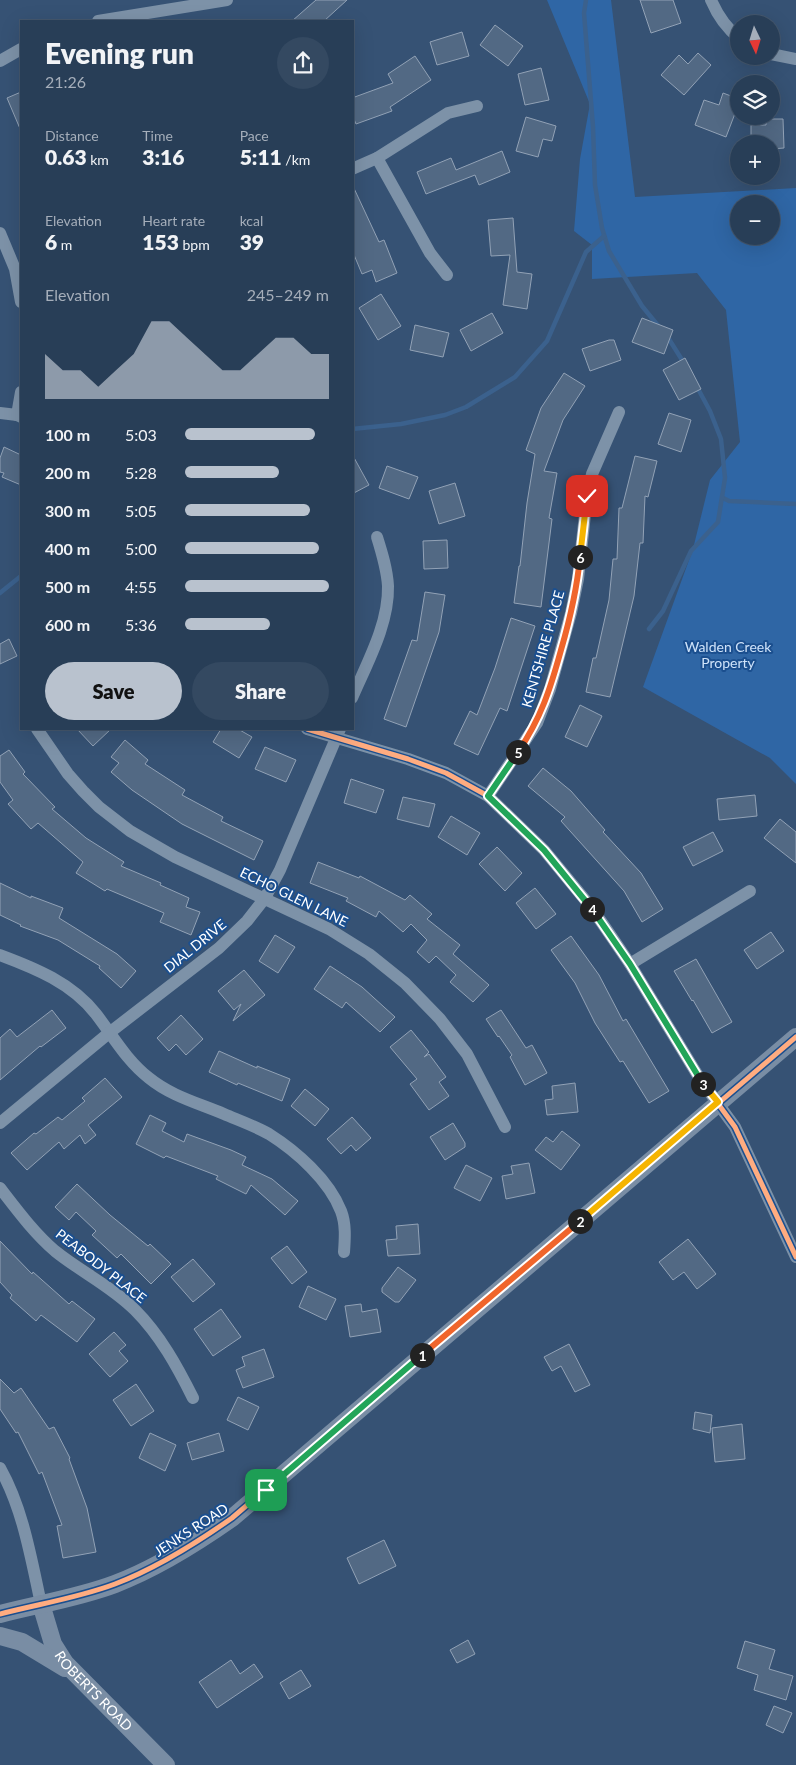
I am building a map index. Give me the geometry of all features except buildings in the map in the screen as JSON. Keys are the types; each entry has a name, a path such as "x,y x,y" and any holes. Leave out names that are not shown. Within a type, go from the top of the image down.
{"street":[{"path":"104,20 227,0"},
{"path":"711,0 715,9 730,29"},
{"path":"0,60 20,50"},
{"path":"780,56 796,59"},
{"path":"354,168 377,158 448,113 477,106"},
{"path":"377,158 430,253 447,275"},
{"path":"0,233 18,268 20,291"},
{"name":"KENTSHIRE PLACE","path":"488,796 532,730 544,708 573,604 578,579 583,519 592,474 619,412"},
{"path":"0,413 19,416"},
{"path":"354,693 380,629 387,603 387,576 377,537"},
{"name":"ECHO GLEN LANE","path":"38,730 68,774 83,791 99,807 130,831 175,857 329,929 370,954 406,983 440,1019 467,1054 505,1127"},
{"path":"315,730 338,733 428,766 488,796 550,857 591,907 630,964 700,1079 735,1127 796,1257"},
{"name":"DIAL DRIVE","path":"0,1123 233,936 247,921 265,898 280,870 338,733"},
{"path":"630,964 750,891"},
{"path":"0,955 58,980 73,991 95,1013 128,1059 159,1086 171,1094 222,1113 267,1133 304,1162 319,1177 341,1211 345,1227 344,1252"},
{"name":"JENKS ROAD","path":"0,1614 97,1590 135,1576 179,1553 232,1518 796,1037"},
{"name":"PEABODY PLACE","path":"0,1188 34,1230 54,1250 121,1297 145,1321 169,1353 193,1398"},
{"path":"0,1468 14,1497 21,1518 41,1604"},
{"name":"ROBERTS ROAD","path":"41,1604 57,1652 77,1675 166,1765"},
{"path":"0,1636 22,1642 77,1675"}],"green space":[{"name":"Walden Creek Property","path":"547,0 611,0 635,197 796,188 796,784 770,758 643,687 693,549 710,480 740,442 726,310 697,273 592,279 592,245 574,231 580,159 590,104"}],"waterway":[{"path":"586,0 584,13 593,127 595,185 602,228 609,251 642,306 660,328"},
{"path":"354,429 401,424 445,415 466,407 515,377 547,341 586,252 604,236"},
{"path":"667,336 684,363"},
{"path":"649,629 663,611 691,551 718,522 725,478 721,439 710,411 696,385"},
{"path":"723,498 729,501 796,504"},
{"path":"0,593 20,577"}],"cycle path":[{"path":"310,730 408,759 446,773 488,796 544,850 591,907 611,936 700,1079 735,1127 796,1257"},
{"path":"0,1614 87,1593 131,1578 175,1555 232,1518 796,1037"}],"route":[{"path":"266,1490 718,1102 700,1079 630,964 591,907 544,850 488,796 528,738 544,708 571,613 578,579 587,496"}]}
